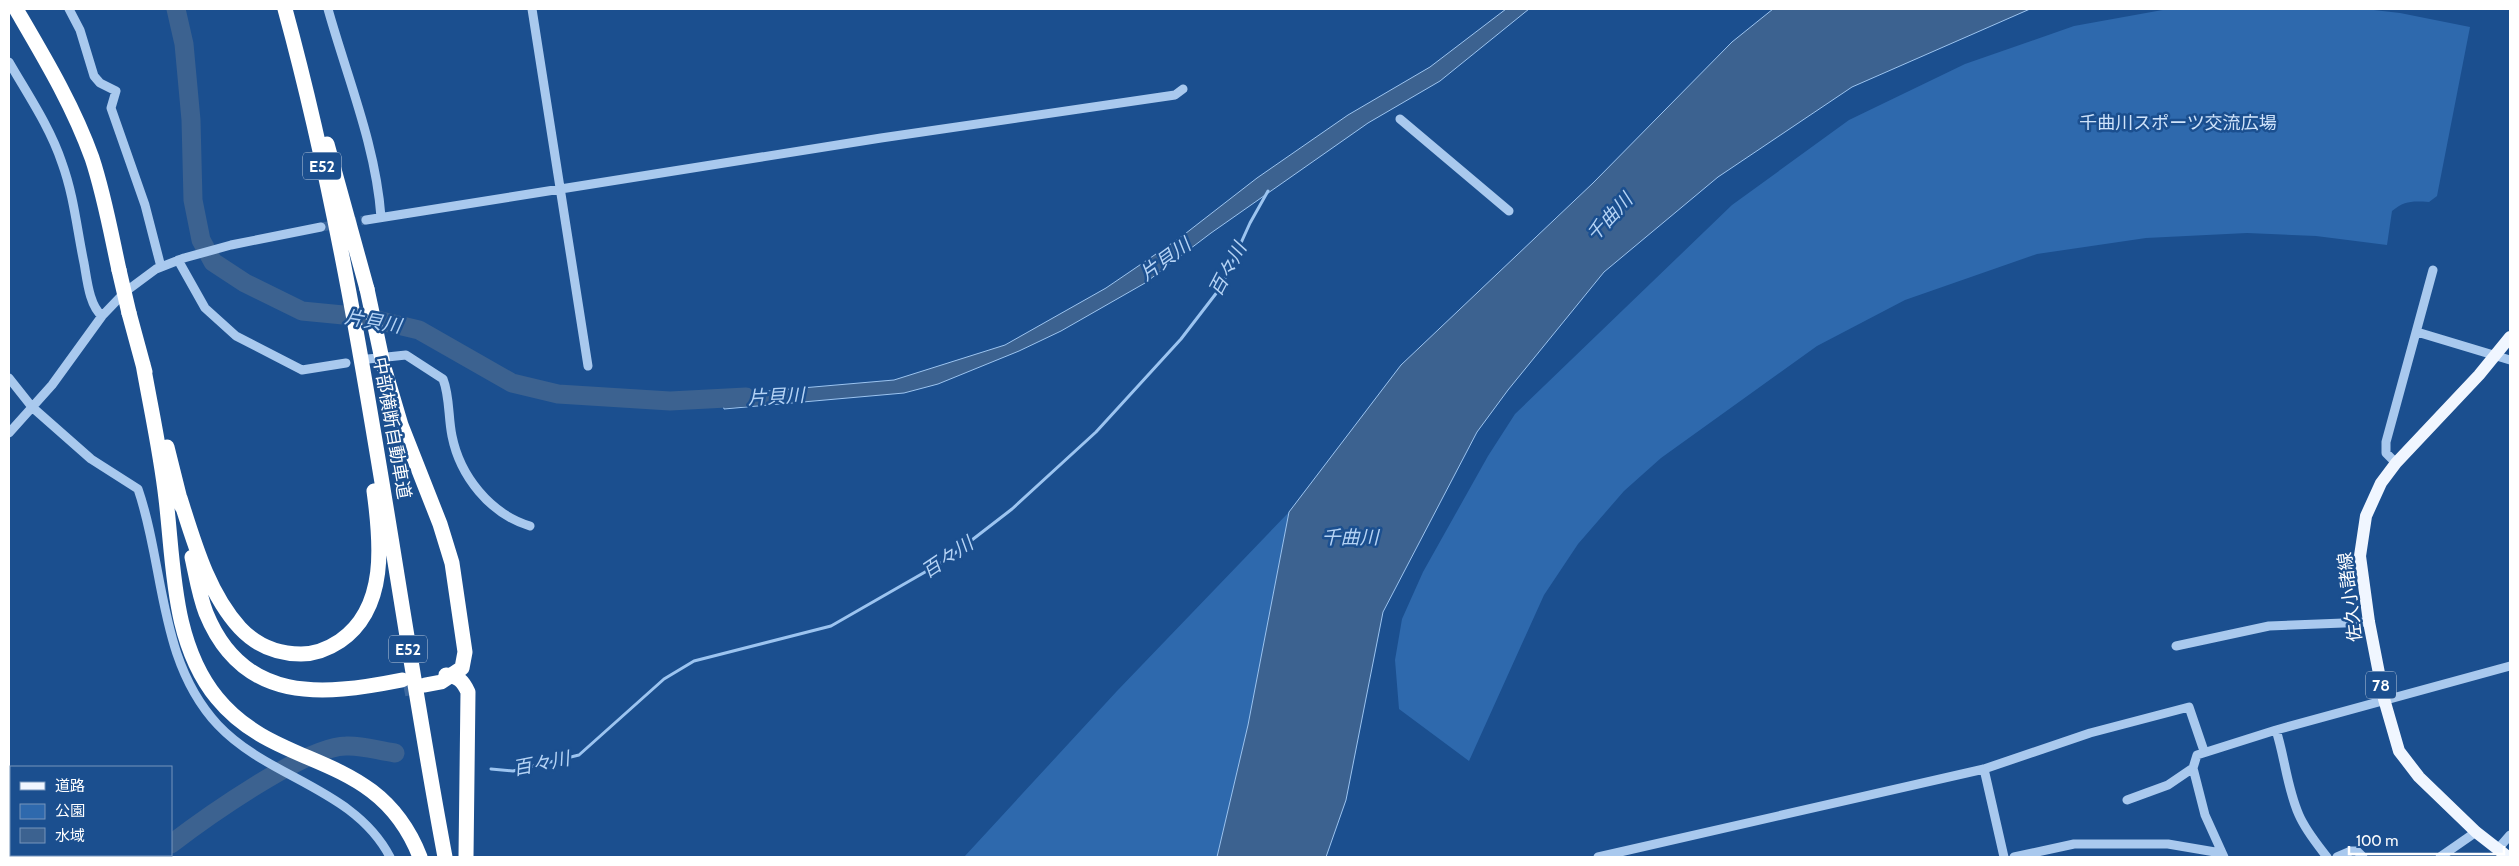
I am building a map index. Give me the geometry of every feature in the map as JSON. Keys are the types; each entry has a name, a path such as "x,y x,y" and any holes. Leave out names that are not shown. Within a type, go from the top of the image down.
{"highway":[{"path":"16,9 60,87 87,146 97,176 143,364 196,613 214,648 230,666 256,685 292,698 332,700 403,684"},
{"name":"中部横断自動車道","path":"285,9 296,47 333,216 343,284 445,857"},
{"path":"296,47 322,129 367,289 400,425 440,524 453,570 460,606 465,659 462,668 441,682 424,681"},
{"path":"173,498 193,538 213,587 230,616 252,639 274,651 306,654 320,652 350,635 367,612 374,596 379,541 356,358"},
{"path":"173,498 170,545 181,617 200,673 217,698 236,718 265,737 356,778 384,802 406,830 420,857"},
{"path":"452,676 462,681 468,692 466,857"}],"main road":[{"name":"佐久小諸線","path":"2508,857 2476,832 2406,762 2396,743 2384,699 2368,622 2361,563 2363,526 2375,494 2396,463 2496,355 2510,337"}],"street":[{"path":"69,9 80,30 94,76 100,83 116,91 111,108 145,205 161,267"},
{"path":"328,9 373,158 380,191 381,217"},
{"path":"532,9 588,366"},
{"path":"9,62 41,117 63,164 74,206 85,270 94,306 102,316"},
{"path":"366,220 882,138 1175,95 1183,89"},
{"path":"1400,119 1509,211"},
{"path":"9,433 62,372 102,316 125,292 161,267 181,259 231,245 321,227"},
{"path":"181,259 205,308 236,336 302,370 356,358 406,355 443,379 456,452 470,479 490,503 504,514 530,526"},
{"path":"2396,463 2386,453 2386,442 2417,332 2432,270"},
{"path":"2417,332 2510,360"},
{"path":"9,378 32,407 90,459 138,490 159,574 172,637 183,670 197,696 217,724 246,749 299,778 358,814 379,838 390,857"},
{"path":"2176,646 2269,626 2368,622"},
{"path":"2223,855 2206,815 2193,768 2196,756 2204,751 2384,699 2510,666"},
{"path":"1598,857 1984,768 2090,733 2189,708 2204,751"},
{"path":"2276,730 2298,814 2327,857"},
{"path":"1984,768 2004,857"},
{"path":"2127,800 2168,785 2193,768"},
{"path":"2440,857 2476,832"},
{"path":"2497,850 2510,835"},
{"path":"2014,857 2074,844 2168,844 2223,855"},
{"path":"2337,857 2351,851 2358,851 2363,857"}],"green space":[{"name":"千曲川スポーツ交流広場","path":"2168,9 2365,9 2400,13 2470,27 2437,196 2429,202 2405,203 2392,211 2387,245 2316,236 2247,233 2146,238 2037,254 1905,300 1817,346 1661,458 1624,491 1578,544 1544,595 1469,761 1399,709 1395,660 1402,619 1423,572 1488,456 1515,414 1732,205 1849,120 1965,64 2074,26"},
{"path":"1289,512 1248,725 1217,857 964,857 1117,691"}],"water":[{"path":"1506,9 1529,9 1440,81 1368,123 1211,233 1145,283 1061,331 1019,351 938,384 904,393 724,409 721,395 894,380 1005,345 1106,288 1181,237 1257,178 1348,115 1430,67"},
{"name":"千曲川","path":"1773,9 2030,9 1852,87 1718,177 1604,272 1508,390 1477,432 1383,612 1346,800 1326,857 1217,857 1248,725 1289,512 1401,365 1593,183 1732,42"}],"waterway":[{"name":"片貝川","path":"176,9 184,44 191,120 193,200 201,240 213,262 245,283 302,311 364,317 419,330 512,383 558,394 670,401 746,397"},
{"name":"百々川","path":"491,769 513,771 579,755 664,679 694,661 831,626 946,560 1012,509 1096,432 1181,339 1221,287 1250,223 1268,191"},
{"name":"百々川","path":"172,843 256,785 282,770 328,749 352,746 395,753"}],"tunnel":[{"path":"321,227 366,220"},
{"path":"404,689 425,685"}]}
